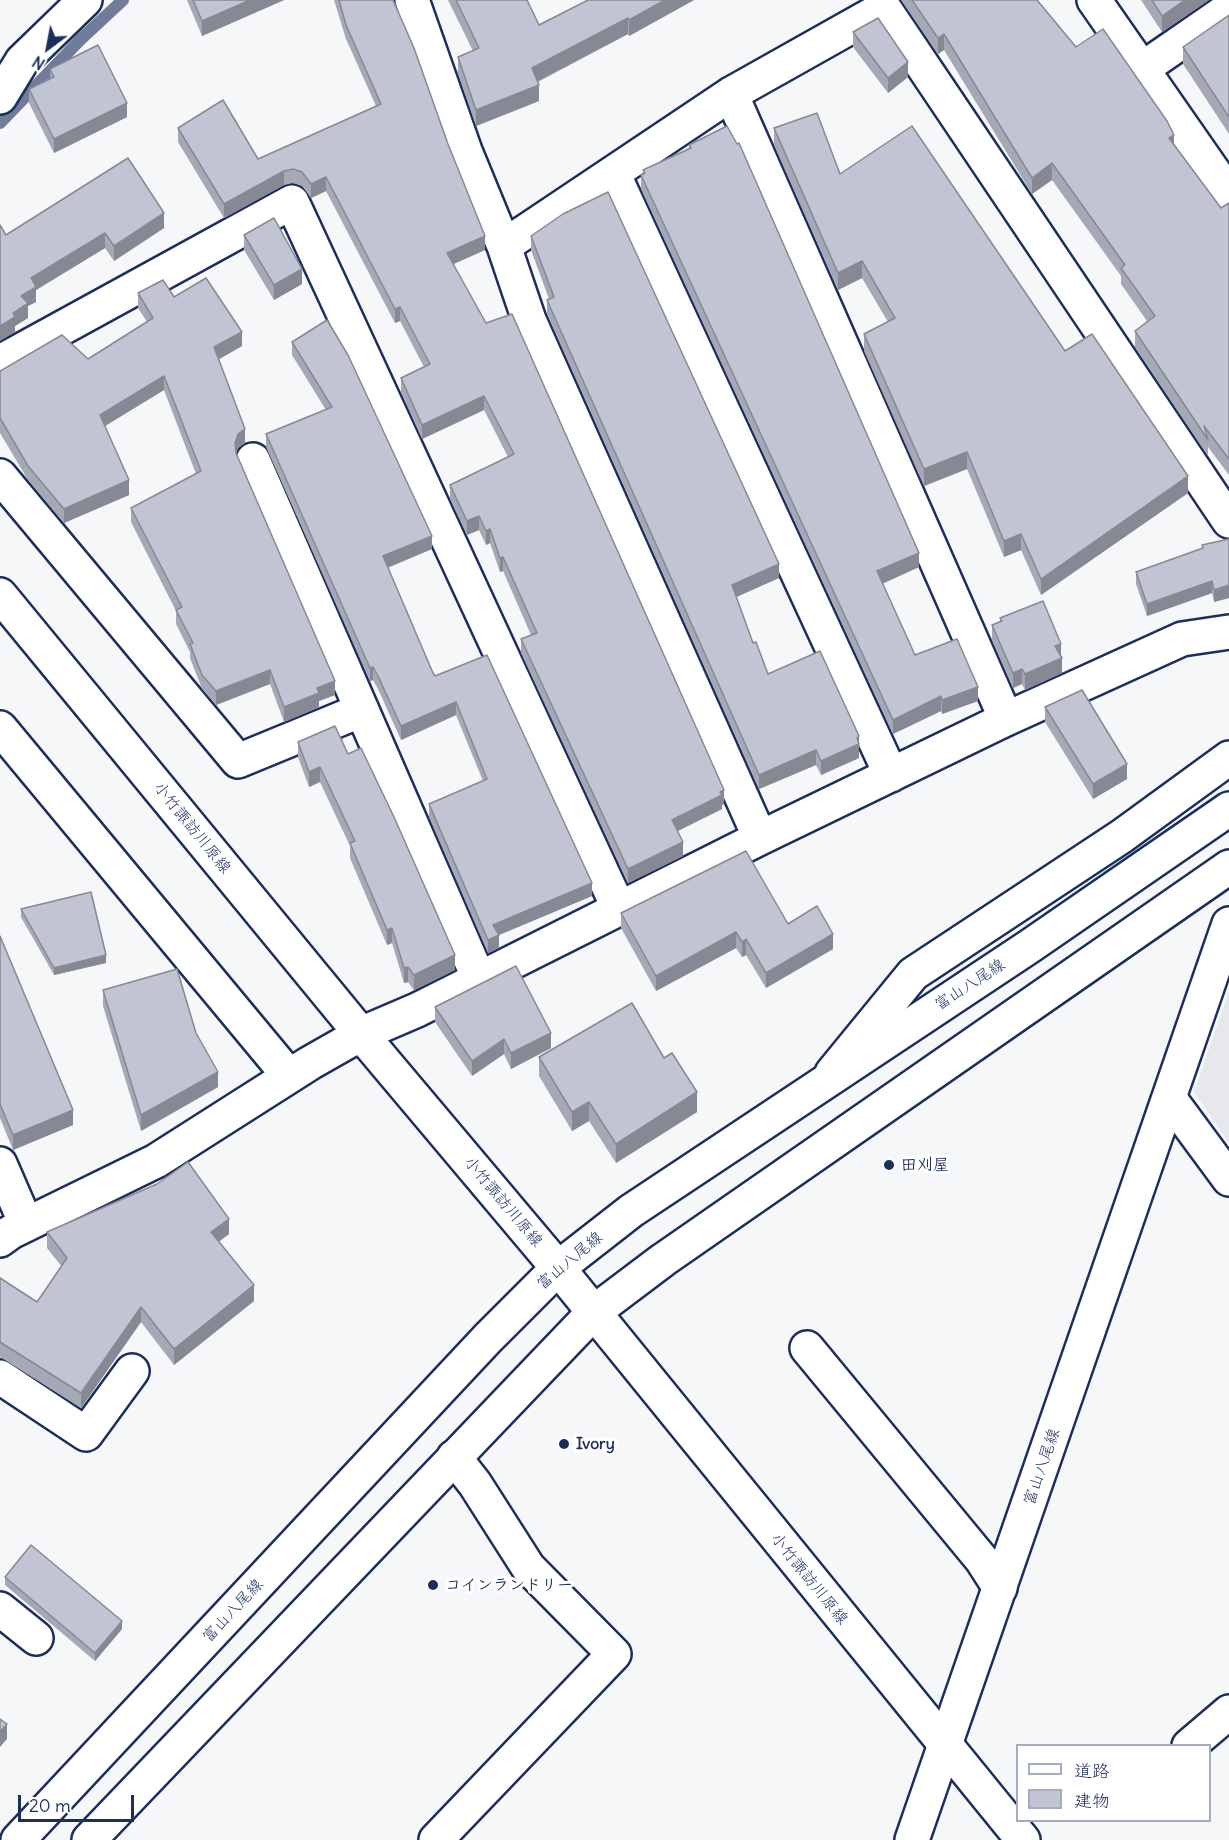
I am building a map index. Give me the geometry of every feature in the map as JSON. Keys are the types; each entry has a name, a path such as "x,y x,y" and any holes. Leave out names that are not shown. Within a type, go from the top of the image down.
{"street":[{"path":"0,97 22,61 86,0"},
{"path":"412,0 465,151 504,246 529,320 760,838"},
{"path":"1094,0 1229,194"},
{"path":"504,246 731,94 884,8 1229,521"},
{"path":"1142,69 1229,9"},
{"path":"731,94 1006,720"},
{"path":"613,173 891,775"},
{"path":"0,362 292,202 619,909"},
{"path":"253,460 479,980"},
{"path":"0,476 238,761 362,710"},
{"name":"小竹諏訪川原線","path":"0,595 361,1034 558,1268 1023,1840"},
{"path":"0,1164 13,1232 156,1161 289,1076 361,1034 479,980 760,838 1006,720 1182,639 1229,632"},
{"path":"0,728 289,1076"},
{"path":"827,1079 913,974 1122,836 1229,758"},
{"name":"富山八尾線","path":"18,1840 488,1338 558,1268 631,1211 1039,939 1229,808"},
{"path":"89,1840 594,1312 663,1260 1229,867"},
{"name":"富山八尾線","path":"912,1840 1229,924"},
{"path":"1170,1099 1229,1179"},
{"path":"807,1348 982,1560 1000,1588"},
{"path":"0,1377 86,1434 132,1371"},
{"path":"436,1840 614,1654 528,1567 475,1484 454,1457"},
{"path":"0,1609 36,1638"},
{"path":"1192,1744 1229,1712"}],"shaded area":[{"path":"1229,991 1229,1143 1194,1092"}],"building":[{"path":"193,0 250,0 202,21"},
{"path":"339,0 393,0 414,48 448,144 485,236 447,253 486,323 512,314 724,790 720,792 722,795 672,820 683,842 628,869 521,639 537,633 503,557 500,558 490,529 486,531 479,516 467,521 450,485 514,454 484,396 422,425 401,378 430,364 400,307 395,309 326,177 311,184 302,172 293,169 284,171 224,204 178,128 223,100 258,159 381,104 346,25"},
{"path":"456,0 527,0 539,25 588,0 665,0 532,68 539,85 476,110 458,57 479,48"},
{"path":"912,0 1037,0 1076,47 1103,29 1167,121 1174,135 1169,138 1221,208 1229,203 1229,459 1204,426 1208,440 1135,331 1155,316 1121,268 1125,265 1052,163 1032,178 944,34 938,38"},
{"path":"1152,0 1185,0 1162,16"},
{"path":"1229,15 1229,117 1183,47"},
{"path":"878,18 908,62 888,78 853,32"},
{"path":"98,45 127,103 54,139 29,89 54,77 50,69"},
{"path":"817,113 840,174 912,126 1065,351 1092,334 1188,476 1041,579 1021,534 1004,541 967,452 924,469 864,334 895,318 862,261 838,273 774,128"},
{"path":"727,126 737,144 739,143 919,553 877,571 915,655 957,639 978,687 942,700 941,696 893,720 641,175 645,173 643,170 691,148 689,145"},
{"path":"128,158 164,213 114,246 105,233 31,278 36,287 21,296 28,303 13,313 15,317 0,326 0,225 6,235"},
{"path":"608,192 779,564 732,585 753,643 756,642 768,674 820,651 859,736 857,738 859,744 821,761 816,750 759,775 547,300 554,297 531,236 563,214"},
{"path":"274,218 302,269 274,285 244,235"},
{"path":"206,278 242,332 214,347 245,429 238,434 235,443 236,453 335,681 317,688 319,693 284,707 270,670 216,691 202,675 190,644 193,643 176,610 182,607 131,508 201,471 164,376 100,415 129,480 64,509 28,466 0,418 0,371 62,335 88,359 153,318 138,293 163,280 174,297"},
{"path":"327,320 348,355 432,536 383,556 433,673 435,676 487,655 592,883 493,925 499,935 488,940 429,804 487,779 456,702 401,726 378,676 373,667 370,668 266,434 332,407 292,342"},
{"path":"1229,539 1229,585 1214,590 1212,581 1147,604 1136,572 1203,548 1202,545"},
{"path":"1043,601 1061,644 1055,646 1062,658 1025,674 1022,669 1013,673 992,625 1002,621 1000,618"},
{"path":"1082,690 1127,764 1093,784 1045,707"},
{"path":"335,726 348,754 361,748 455,955 414,975 408,967 404,968 392,928 387,930 350,843 355,841 320,767 309,772 298,742"},
{"path":"746,851 788,924 817,906 833,934 766,973 746,939 742,942 736,932 656,976 621,913"},
{"path":"91,892 106,955 54,968 21,909"},
{"path":"0,936 73,1110 13,1135 0,1104"},
{"path":"516,966 551,1033 511,1053 504,1039 472,1061 435,1007"},
{"path":"177,969 196,1033 218,1072 141,1115 103,990"},
{"path":"632,1003 664,1058 672,1053 697,1092 616,1144 589,1102 572,1112 539,1057"},
{"path":"188,1162 229,1219 211,1232 254,1285 174,1349 141,1307 81,1393 0,1342 0,1278 37,1302 67,1258 47,1232 157,1184"},
{"path":"31,1545 122,1621 95,1653 5,1577"},
{"path":"0,1719 7,1724 0,1732"}],"waterway":[{"path":"0,123 80,40 123,0"}],"place":[{"name":"田刈屋","path":"889,1165"},
{"name":"Ivory","path":"564,1444"},
{"name":"コインランドリー","path":"433,1585"}]}
